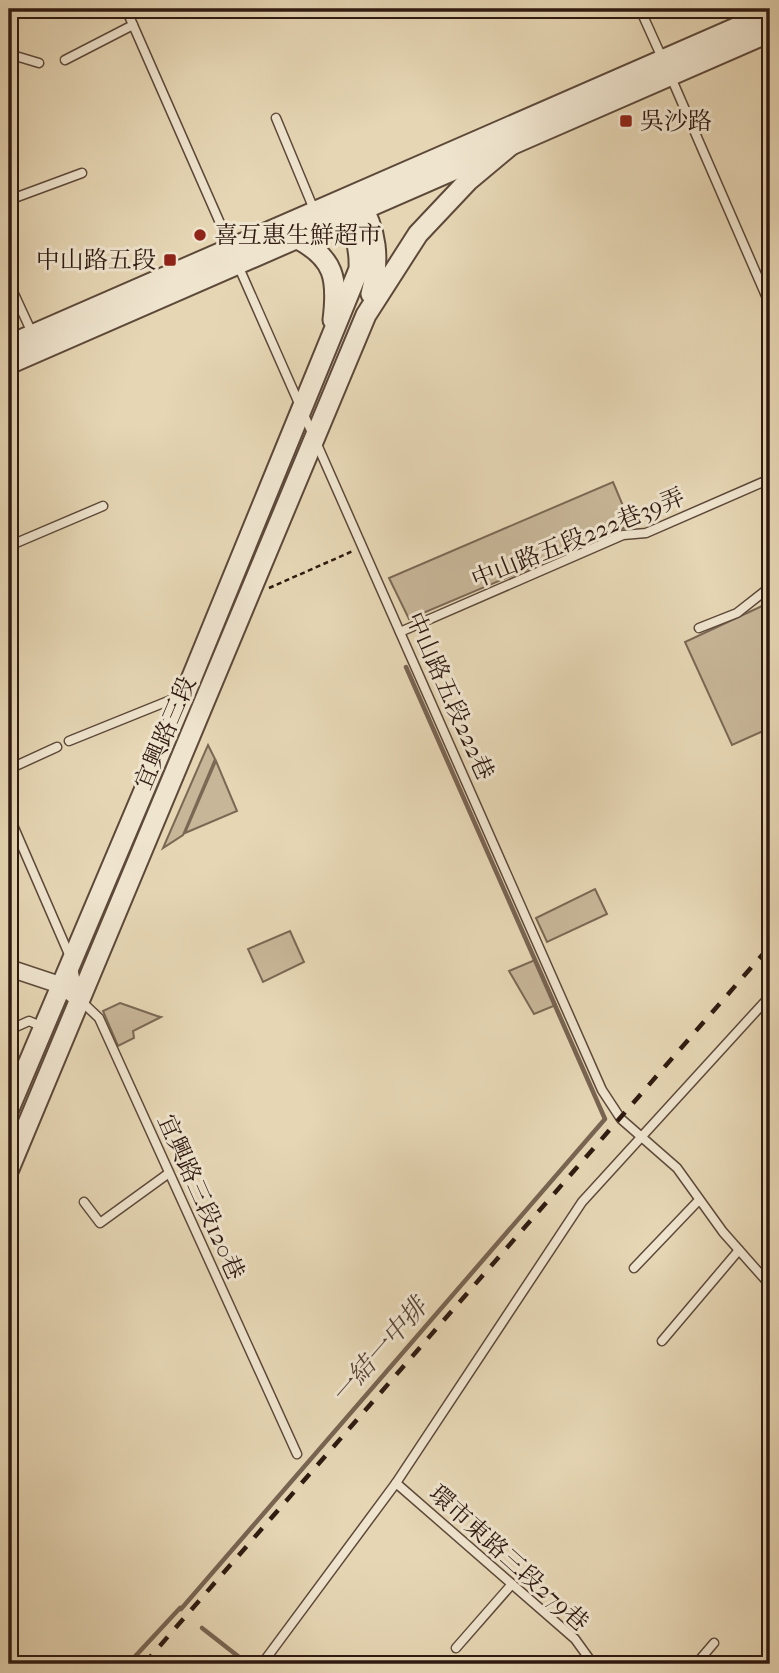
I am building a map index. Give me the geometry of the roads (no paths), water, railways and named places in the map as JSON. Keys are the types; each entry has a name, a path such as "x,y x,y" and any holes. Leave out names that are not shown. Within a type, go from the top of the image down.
{"street":[{"path":"9,364 36,343 235,257 315,213 353,206 511,145 667,69 770,13"},
{"path":"235,257 296,239 353,206 667,69 770,32"},
{"name":"宜興路三段","path":"9,1169 366,315 418,234 468,181 511,145"},
{"name":"宜興路三段","path":"353,206 378,256 366,315"},
{"name":"宜興路三段","path":"11,1098 63,985 71,959 185,694 359,269 353,206"},
{"name":"宜興路三段","path":"296,239 315,248 327,259 334,275 332,335"},
{"path":"9,345 36,343"},
{"path":"9,968 63,985 80,1000"}],"lane":[{"name":"中山路五段222巷","path":"126,9 603,1090 621,1119 677,1168 739,1250 770,1283"},
{"path":"640,9 770,305"},
{"path":"65,60 133,25"},
{"path":"9,54 39,63"},
{"path":"276,118 315,213"},
{"path":"9,200 82,173"},
{"path":"9,283 36,343"},
{"name":"中山路五段222巷39弄","path":"400,632 623,535 646,533 770,480"},
{"path":"9,546 103,506"},
{"path":"699,628 737,613 770,587"},
{"path":"69,741 185,694"},
{"path":"9,769 57,747"},
{"name":"宜興路三段120巷","path":"9,816 71,959 80,1000 99,1018 297,1454"},
{"path":"262,1664 396,1483 582,1202 770,996"},
{"path":"9,1030 29,1021 43,1027"},
{"path":"84,1202 100,1223 169,1173"},
{"path":"634,1268 699,1199"},
{"path":"663,1341 739,1250"},
{"name":"環市東路三段279巷","path":"396,1483 575,1639 593,1664"},
{"path":"456,1647 512,1584"},
{"path":"695,1664 714,1643"}],"waterway":[{"name":"一結一中排","path":"181,1609 605,1119 406,667"},
{"path":"128,1664 180,1608"},
{"name":"一結一中排","path":"202,1628 248,1664"}],"railway":[{"path":"144,1664 770,946"}],"place":[{"name":"吳沙路","path":"626,121"},
{"name":"喜互惠生鮮超市","path":"200,235"},
{"name":"中山路五段","path":"170,260"}]}
